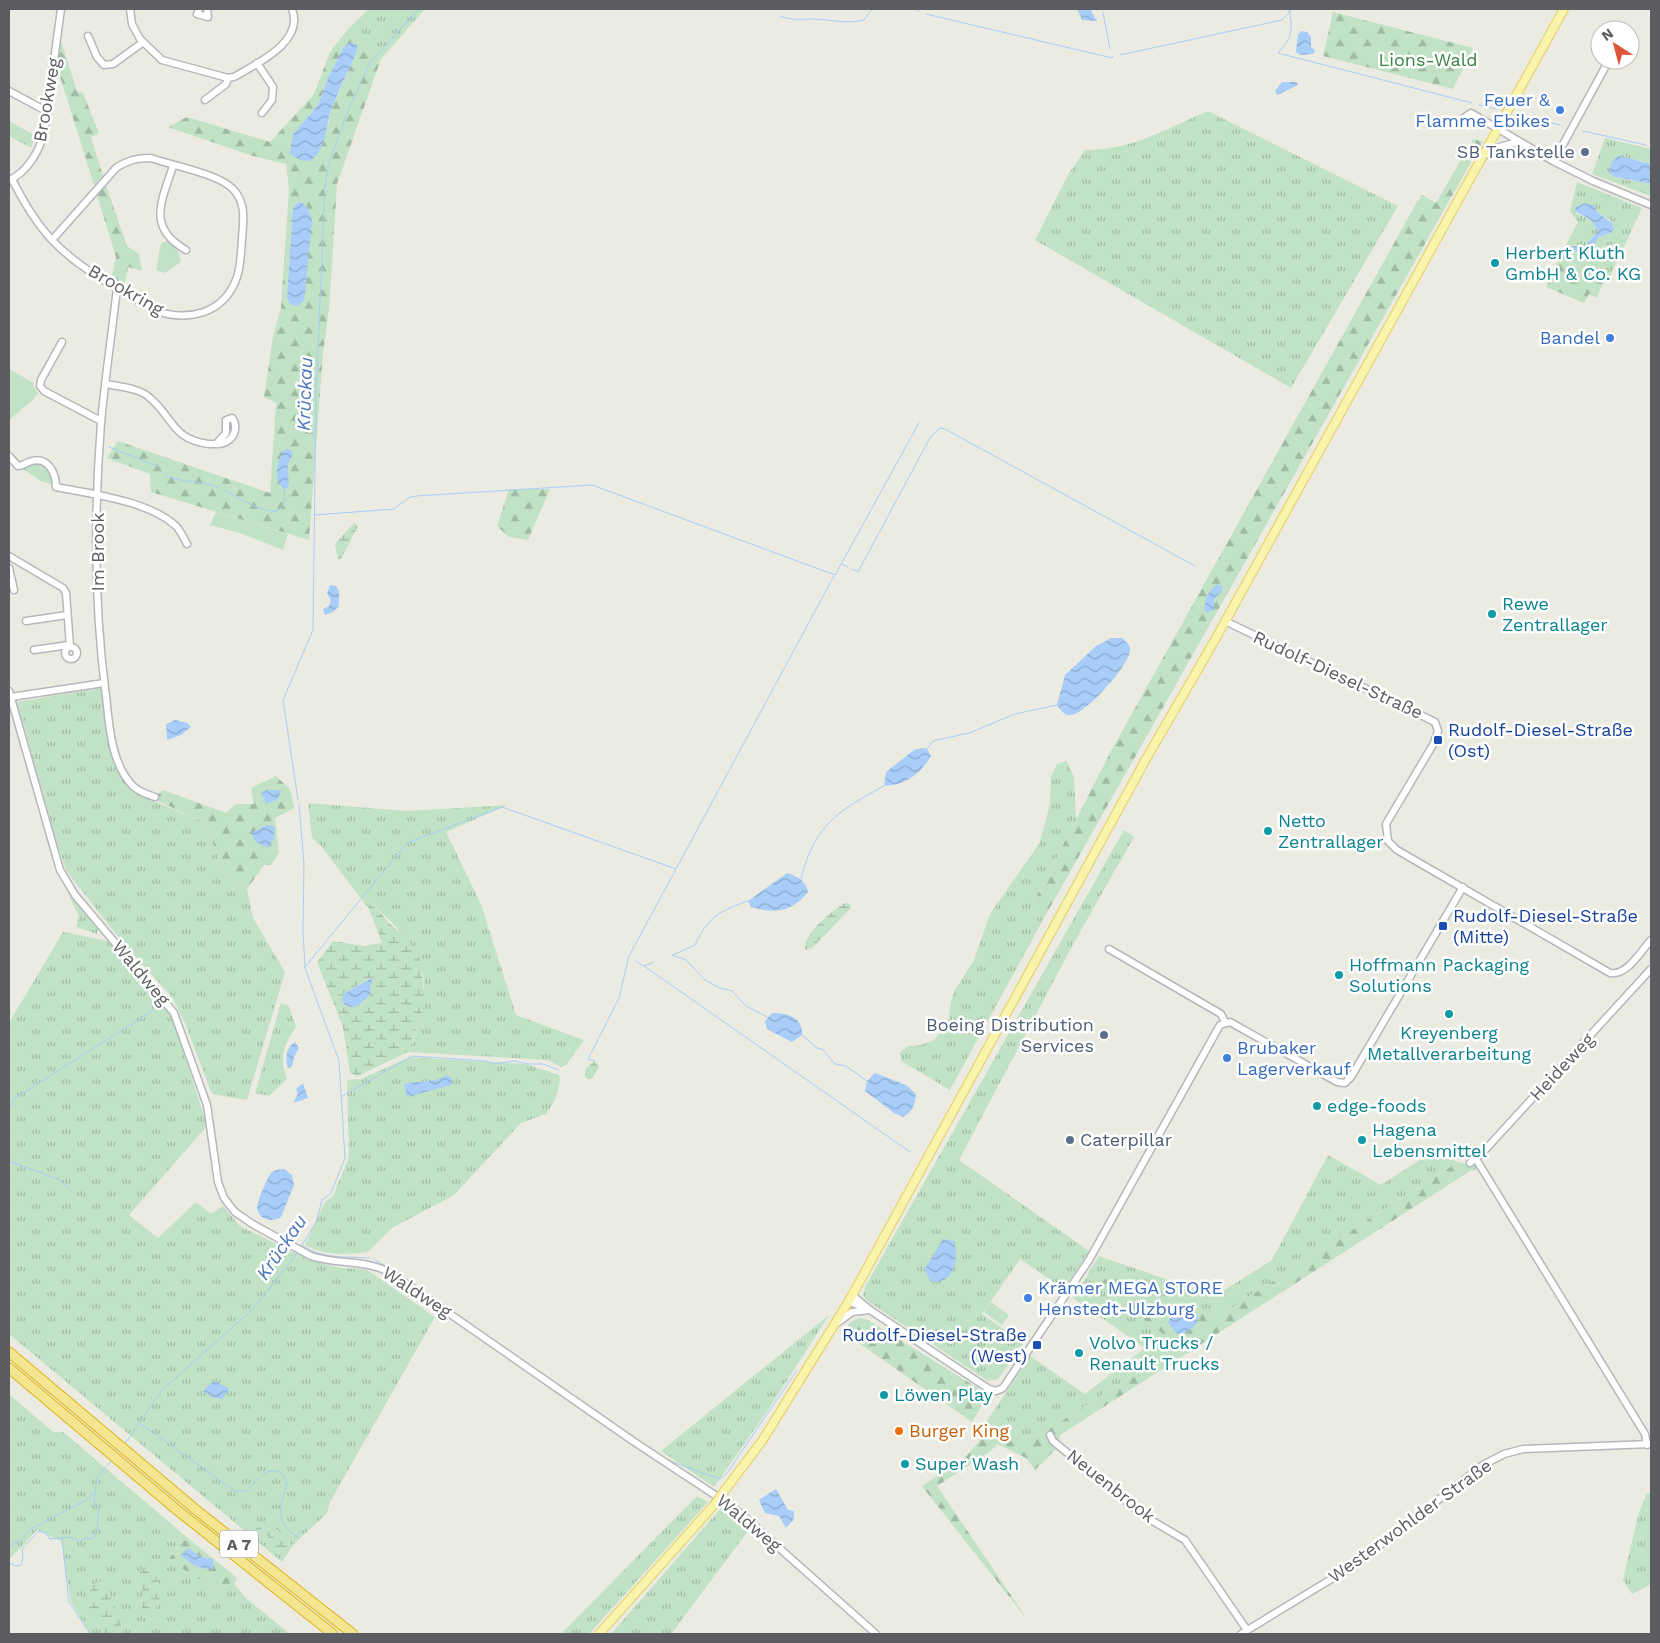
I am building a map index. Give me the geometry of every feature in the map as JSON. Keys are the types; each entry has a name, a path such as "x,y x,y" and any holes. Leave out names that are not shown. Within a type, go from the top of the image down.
{"highway":[{"name":"A 7","path":"9,1352 116,1443 353,1634"},
{"name":"A 7","path":"9,1368 108,1453 333,1634"},
{"path":"320,1624 329,1634"}],"main road":[{"path":"599,1634 714,1505 762,1441 851,1298 1146,759 1225,621 1564,9"}],"street":[{"name":"Brookweg","path":"10,179 38,152 44,134 61,9"},
{"path":"130,9 132,24 142,43 162,60 200,70 206,74 228,78 257,63 280,47 288,38 294,23 292,9"},
{"path":"199,9 197,14 208,16 207,9"},
{"path":"88,36 97,56 104,65 113,64 142,43"},
{"path":"257,63 274,87 272,100 262,113"},
{"path":"1554,161 1604,70"},
{"path":"204,100 226,84 228,78"},
{"path":"9,91 48,112"},
{"path":"1457,124 1471,113 1518,142 1593,181 1651,205"},
{"path":"1482,157 1499,147 1518,142"},
{"name":"Brookring","path":"10,179 31,213 52,240 66,254 153,310 180,316 209,310 223,302 236,279 243,225 242,202 226,183 151,158 139,158 126,161 116,168 52,240"},
{"path":"173,166 160,207 160,222 170,239 186,250"},
{"name":"Im Brook","path":"117,288 101,421 98,495 98,602 104,683 110,728 122,771 133,786 155,797"},
{"path":"62,342 41,380 40,386 44,391 101,421"},
{"path":"106,384 136,390 150,397 178,432 200,443 216,444"},
{"path":"9,456 20,466 30,461 38,460 47,464 54,471 56,487 98,495 130,504 166,518 178,529 187,544"},
{"path":"9,556 64,588 66,593 70,646 34,650"},
{"path":"9,568 14,590"},
{"path":"26,621 67,615"},
{"name":"Rudolf-Diesel-Straße","path":"1225,621 1435,722 1438,732 1436,738 1386,824 1386,836 1397,850 1463,887"},
{"path":"10,694 104,683"},
{"name":"Waldweg","path":"10,694 48,833 67,885 174,1013 207,1105 211,1122 218,1182 224,1198 236,1212 306,1254 322,1260 379,1266 398,1278 633,1441 733,1507 876,1634"},
{"path":"851,1298 989,1388 996,1391 1003,1388 1089,1260 1217,1030 1225,1022 1230,1022 1337,1082 1344,1082 1351,1077 1463,887 1610,973 1616,974 1623,970 1651,940"},
{"path":"1109,949 1221,1014 1225,1022"},
{"name":"Heideweg","path":"1470,1163 1476,1159 1651,969"},
{"path":"1476,1159 1645,1434 1649,1444"},
{"path":"835,1323 852,1312 870,1310"},
{"name":"Neuenbrook","path":"1050,1434 1053,1441 1144,1516 1185,1540 1244,1632"},
{"name":"Westerwohlder Straße","path":"1244,1632 1356,1564 1483,1466 1498,1457 1523,1449 1649,1444"}],"green space":[{"path":"369,9 425,9 381,59 348,29"},
{"name":"Lions-Wald","path":"1333,12 1473,48 1453,89 1323,56"},
{"path":"348,29 381,59 337,184 329,309 323,353 309,540 151,492 150,474 107,458 118,441 270,493 276,403 264,397 273,337 281,308 289,189 286,164 253,156 168,127 187,117 270,142 314,94 330,52","holes":["357,45 357,51 331,110 328,126 293,134 318,105 328,78 343,48","302,202 308,209 287,297 293,208 297,203","281,456 288,461 287,472 278,480 277,467"]},
{"path":"61,41 77,91 83,93 99,133 91,137 103,176 94,185 57,67"},
{"path":"1208,111 1398,206 1291,388 1035,240 1069,173 1085,150 1103,149 1134,142"},
{"path":"9,121 36,136 31,148 9,136"},
{"path":"1605,138 1651,149 1651,164 1638,160 1622,179 1651,184 1651,196 1592,174"},
{"path":"1473,139 1483,141 1044,918 1030,910 1110,753 1417,202 1422,195 1436,203"},
{"path":"1577,182 1642,208 1609,278 1559,258 1578,222 1570,211","holes":["1584,203 1594,205 1597,212 1610,220 1614,227 1610,233 1597,238 1592,248 1582,254 1571,249 1574,245 1585,246 1598,231 1591,220 1576,213 1579,205"]},
{"path":"106,185 127,246 139,254 142,271 128,267 124,288 111,280 116,257 97,195"},
{"path":"167,241 177,249 181,262 165,273 156,270 161,243"},
{"path":"1559,258 1605,278 1597,298 1589,294 1584,303 1546,287"},
{"path":"9,369 34,383 33,386 38,393 33,400 9,420"},
{"path":"38,462 49,471 53,485 41,481 23,469 28,465"},
{"path":"509,489 550,489 528,540 509,537 497,526"},
{"path":"216,512 288,534 283,550 243,534 210,525"},
{"path":"354,523 358,526 341,559 338,560 335,544"},
{"path":"101,688 112,756 128,785 139,795 202,821 212,839 223,873 247,889 253,918 285,972 247,1100 212,1094 185,1023 172,997 123,943 67,872 60,853 17,702"},
{"path":"1067,761 1074,777 1076,820 1030,910 1044,918 950,1090 901,1061 900,1052 909,1046 921,1045 934,1040 948,1024 951,1001 955,990 974,960 990,914 1039,844 1050,805 1051,777 1057,764"},
{"path":"276,776 290,789 294,808 275,818 279,853 271,865 264,865 247,889 223,873 212,839 202,821 153,799 163,790 226,813 236,804 254,804 251,788"},
{"path":"308,803 406,811 508,805 446,832 481,904 516,1015 584,1040 566,1065 561,1067 548,1060 408,1052 419,1023 424,995 424,981 416,954 400,931 373,904 369,909 321,846 312,838"},
{"path":"1124,830 1134,837 1076,939 959,1160 1089,1251 1064,1289 1020,1259 982,1314 1024,1343 998,1379 988,1381 866,1300 863,1295 865,1287"},
{"path":"68,894 98,928 97,934 76,927 79,916"},
{"path":"845,903 850,904 851,908 812,948 805,950 805,944 813,930 833,911"},
{"path":"373,904 389,923 407,938 421,962 425,1004 408,1052 358,1076 350,1073 343,1027 317,962 333,941 363,946 382,943 369,909","holes":["372,977 371,993 361,1005 343,994"]},
{"path":"63,932 112,942 171,1011 207,1126 129,1215 158,1238 196,1202 211,1214 223,1206 240,1226 309,1260 342,1268 366,1269 435,1317 330,1502 327,1513 293,1545 282,1562 9,1334 9,1023"},
{"path":"281,1003 289,1006 296,1027 285,1046 283,1064 287,1079 269,1096 255,1093"},
{"path":"410,1057 526,1064 559,1075 560,1081 555,1100 546,1114 521,1123 454,1195 392,1228 368,1252 329,1253 305,1245 325,1202 333,1196 349,1157 347,1080 361,1079"},
{"path":"595,1061 599,1067 592,1079 587,1079 585,1076 586,1068"},
{"path":"1431,1152 1458,1162 1227,1311 1205,1314 1187,1308 1161,1312 1090,1270 1099,1256 1215,1296 1272,1260 1328,1155 1381,1185 1420,1160 1430,1159"},
{"path":"1458,1162 1477,1166 1475,1170 1470,1171 1060,1435 1057,1448 1035,1470 1026,1458 997,1444 991,1451 937,1486 1029,1622 922,1486 964,1459 986,1433 981,1429 989,1418 1013,1435 1026,1439 1046,1431 1179,1346 1087,1277 1090,1270 1161,1312 1187,1308 1205,1314 1227,1311"},
{"path":"1087,1277 1179,1346 1046,1431 1026,1439 1013,1435 989,1418 1030,1356 1085,1394 1145,1348 1073,1298"},
{"path":"991,1302 1009,1315 1002,1325 984,1312"},
{"path":"829,1315 768,1410 714,1487 661,1451"},
{"path":"860,1318 868,1320 981,1390 986,1399 972,1422 843,1332 852,1321"},
{"path":"9,1394 53,1432 63,1432 189,1539 182,1542 168,1559 216,1589 234,1584 247,1599 290,1634 90,1634 71,1602 61,1541 37,1530 9,1560"},
{"path":"1647,1493 1651,1494 1651,1584 1632,1594 1623,1580 1639,1512"},
{"path":"697,1496 708,1502 589,1634 561,1634"},
{"path":"721,1508 748,1531 671,1634 611,1634"},
{"path":"277,1522 281,1537 293,1545 282,1555 269,1547 269,1537 266,1533 254,1532 260,1524"},
{"path":"189,1539 237,1578 234,1584 216,1589 168,1560 182,1542"},
{"path":"144,1568 155,1575 163,1592 152,1616 146,1619 141,1615 143,1593 140,1572"},
{"path":"101,1581 108,1587 124,1634 105,1634 90,1610 88,1599 90,1591 94,1584"}],"water":[{"path":"1077,9 1090,9 1097,21 1082,20"},
{"path":"1302,31 1307,32 1311,37 1311,47 1315,50 1313,54 1300,55 1296,52 1298,34"},
{"path":"351,42 357,45 357,51 332,108 323,144 316,156 310,161 300,160 290,154 293,134 318,105 328,78 343,48"},
{"path":"1282,82 1296,82 1298,85 1277,95 1275,91"},
{"path":"1620,156 1651,164 1651,184 1616,177 1609,173 1612,163"},
{"path":"302,202 308,209 312,220 305,294 303,302 297,306 290,304 287,297 293,208 297,203"},
{"path":"1584,203 1594,205 1597,212 1612,223 1614,229 1612,232 1599,237 1590,250 1582,254 1571,249 1572,246 1585,246 1598,231 1591,220 1575,211 1576,207"},
{"path":"287,449 291,450 293,455 288,463 288,488 284,489 278,481 277,471 281,455"},
{"path":"1217,584 1222,586 1222,591 1214,599 1214,610 1207,613 1204,608 1207,595"},
{"path":"330,585 336,586 339,591 339,606 333,612 325,615 323,609 329,606 331,601 327,593"},
{"path":"1111,638 1122,638 1128,643 1130,650 1123,666 1094,700 1075,714 1065,714 1057,705 1065,675 1095,647"},
{"path":"175,720 188,723 191,727 181,735 167,740 166,724"},
{"path":"927,749 931,756 917,774 899,784 884,786 886,772 914,750"},
{"path":"267,790 281,790 278,799 266,804 261,793"},
{"path":"267,825 275,827 274,839 268,848 256,842 251,833"},
{"path":"787,873 798,878 805,885 808,892 802,899 783,910 775,911 751,907 748,901"},
{"path":"373,977 370,987 371,993 361,1004 350,1007 342,1001 343,994"},
{"path":"772,1013 793,1017 800,1024 802,1035 792,1042 767,1029 765,1021"},
{"path":"295,1042 299,1048 294,1057 292,1067 288,1068 287,1053"},
{"path":"875,1073 906,1085 916,1094 913,1107 906,1115 903,1117 894,1113 865,1091 867,1081"},
{"path":"448,1075 452,1079 451,1085 407,1097 404,1084 431,1081"},
{"path":"303,1083 308,1098 293,1103 298,1094 296,1089"},
{"path":"284,1169 292,1175 294,1185 281,1217 274,1220 263,1218 258,1212 257,1205 268,1178 272,1172"},
{"path":"943,1239 954,1241 955,1262 950,1275 939,1282 931,1282 924,1270"},
{"path":"1183,1314 1198,1316 1197,1323 1193,1328 1181,1334 1176,1333 1168,1322 1171,1317"},
{"path":"216,1381 230,1389 222,1399 212,1397 203,1391"},
{"path":"776,1489 788,1510 794,1511 794,1519 786,1528 779,1516 765,1513 759,1500"},
{"path":"188,1548 201,1557 213,1559 213,1569 192,1564 184,1558 181,1555"}],"waterway":[{"name":"Krückau","path":"298,800 283,700 313,630 316,394 325,185 329,163 345,118 370,62 419,9"},
{"path":"780,16 793,19 851,22 864,20 872,9"},
{"path":"1289,9 1291,33 1287,42 1278,53 1472,103"},
{"path":"1120,55 1282,20 1292,9"},
{"path":"1103,13 1110,49"},
{"path":"926,14 1112,58 1113,56"},
{"path":"1479,105 1496,109"},
{"path":"1519,115 1560,125"},
{"path":"1583,131 1646,145"},
{"path":"315,515 394,509 410,497 416,496 592,485 835,575 919,423"},
{"path":"852,569 858,572 931,436 940,428 945,429 1195,566"},
{"path":"109,447 159,467"},
{"path":"165,474 176,479 204,483 219,488"},
{"path":"224,490 252,505 273,511 280,509 284,502 284,489"},
{"path":"842,564 848,567"},
{"path":"676,869 834,576"},
{"path":"927,749 933,741 969,733 1015,714 1057,705"},
{"path":"801,879 806,861 821,832 853,803 884,786"},
{"name":"Krückau","path":"299,804 304,864 303,930 305,968 339,1061 345,1158 331,1193 322,1200 316,1222 301,1247"},
{"path":"305,967 407,843 502,807 676,869 629,956 619,998 588,1059 595,1061"},
{"path":"673,955 695,945 710,921 716,916 729,908 748,901"},
{"path":"672,955 686,960 705,980 720,988 732,991 746,1006 767,1017"},
{"path":"636,961 644,966 654,962"},
{"path":"644,966 910,1152"},
{"path":"9,1109 15,1098 154,1010"},
{"path":"802,1035 817,1048 822,1049 835,1064 846,1066 867,1081"},
{"path":"341,1097 412,1056 486,1061 495,1064 514,1061 528,1064 543,1064 559,1070"},
{"path":"9,1161 60,1180 70,1190"},
{"path":"302,1245 310,1250 326,1255 369,1258"},
{"name":"Krückau","path":"124,1445 163,1389 252,1310 298,1252"},
{"path":"374,1259 391,1270"},
{"path":"667,1460 720,1479 727,1473 797,1370"},
{"path":"141,1424 235,1491 246,1491 262,1475 271,1471 282,1473 287,1483 281,1506 282,1519 285,1525 297,1537 300,1532"},
{"name":"Krückau","path":"9,1562 15,1566 21,1565 23,1558 22,1549 39,1531 46,1533 50,1539 69,1537 79,1541 85,1538 93,1539 97,1530 99,1507 94,1504 97,1477 112,1460"},
{"path":"9,1547 23,1538 31,1529 88,1499 96,1491"},
{"path":"62,1539 69,1602 90,1634"}],"place":[{"name":"Feuer & Flamme Ebikes","path":"1560,110"},
{"name":"SB Tankstelle","path":"1585,152"},
{"name":"Herbert Kluth GmbH & Co. KG","path":"1495,263"},
{"name":"Bandel","path":"1610,338"},
{"name":"Rewe Zentrallager","path":"1492,614"},
{"name":"Rudolf-Diesel-Straße (Ost)","path":"1438,740"},
{"name":"Netto Zentrallager","path":"1268,831"},
{"name":"Rudolf-Diesel-Straße (Mitte)","path":"1443,926"},
{"name":"Hoffmann Packaging Solutions","path":"1339,975"},
{"name":"Kreyenberg Metallverarbeitung","path":"1449,1014"},
{"name":"Boeing Distribution Services","path":"1104,1035"},
{"name":"Brubaker Lagerverkauf","path":"1227,1058"},
{"name":"edge-foods","path":"1317,1106"},
{"name":"Caterpillar","path":"1070,1140"},
{"name":"Hagena Lebensmittel","path":"1362,1140"},
{"name":"Krämer MEGA STORE Henstedt-Ulzburg","path":"1028,1298"},
{"name":"Rudolf-Diesel-Straße (West)","path":"1037,1345"},
{"name":"Volvo Trucks / Renault Trucks","path":"1079,1353"},
{"name":"Löwen Play","path":"884,1395"},
{"name":"Burger King","path":"899,1431"},
{"name":"Super Wash","path":"905,1464"}]}
